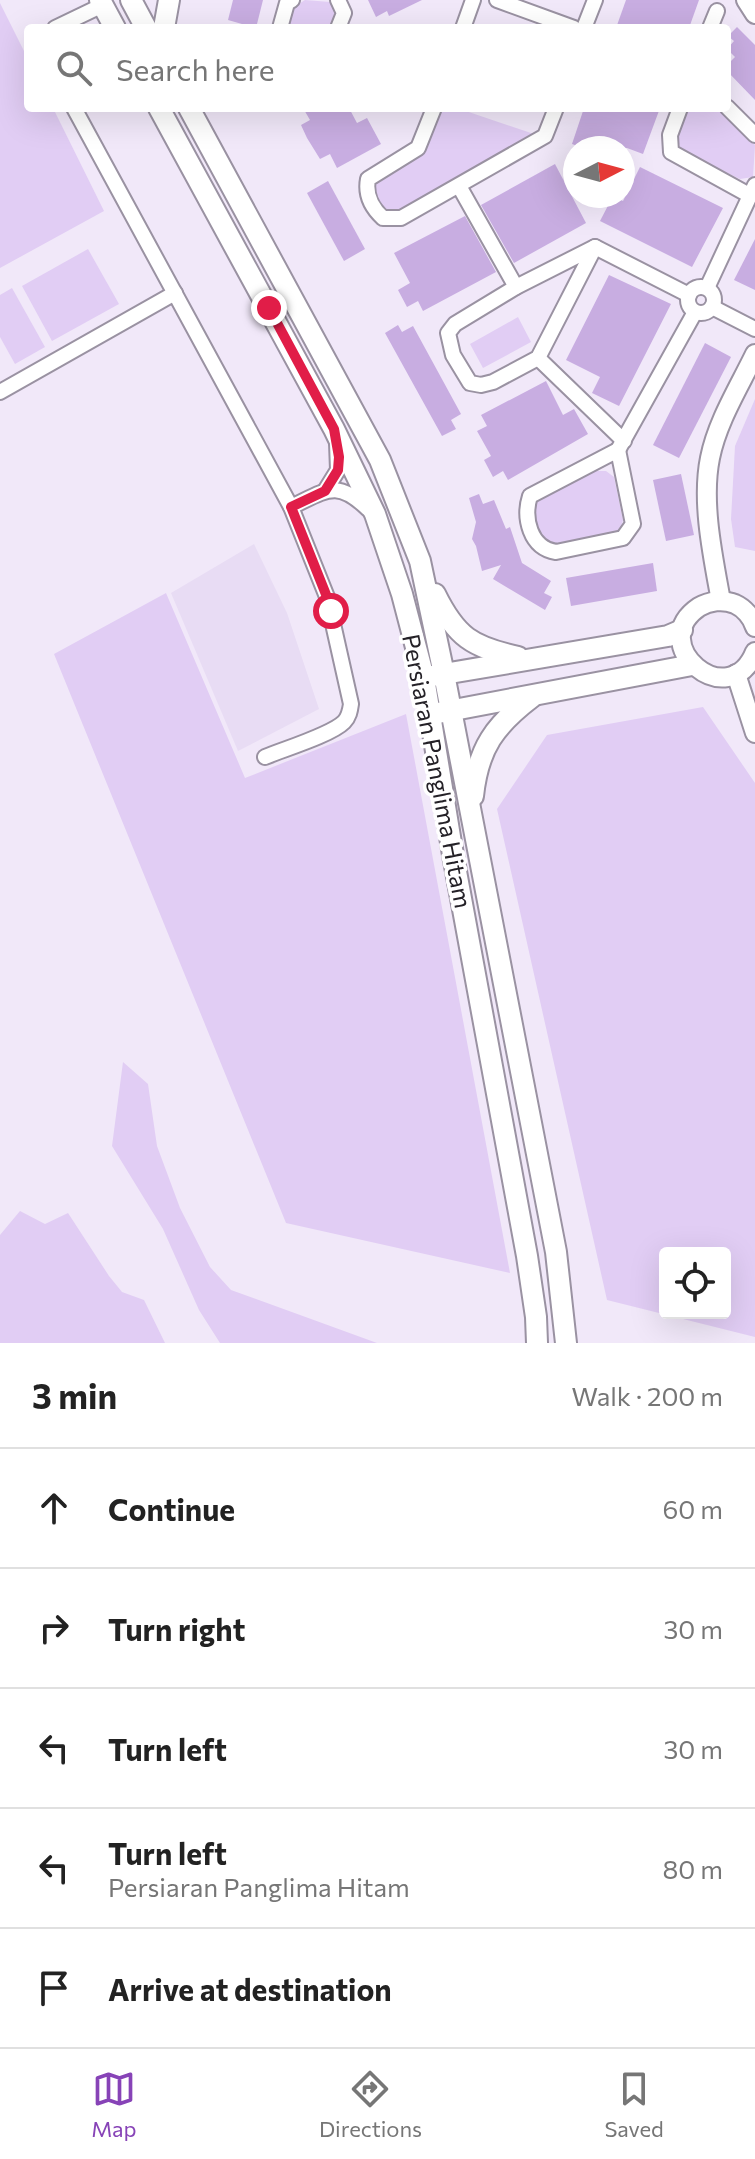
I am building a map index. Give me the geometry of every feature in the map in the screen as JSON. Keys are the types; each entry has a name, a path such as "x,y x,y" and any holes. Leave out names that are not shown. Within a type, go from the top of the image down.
{"main road":[{"path":"129,0 144,24"},
{"path":"165,24 169,0"},
{"name":"Persiaran Panglima Hitam","path":"161,112 334,429 375,514 434,676"},
{"name":"Persiaran Panglima Hitam","path":"191,112 380,460 420,561 434,676 441,712 471,814 556,1252 566,1343"},
{"path":"420,561 446,617 461,636 487,650 530,659"},
{"path":"434,676 668,636 682,630"},
{"path":"441,712 692,665"},
{"path":"471,814 475,773 485,746 497,729 536,695"},
{"name":"Persiaran Panglima Hitam","path":"441,712 453,855 527,1256 537,1343"}],"street":[{"path":"65,24 129,0"},
{"path":"281,24 287,3 292,0"},
{"path":"338,0 344,13 340,24"},
{"path":"464,24 473,0"},
{"path":"497,0 563,24"},
{"path":"586,24 595,0"},
{"path":"746,0 755,14"},
{"path":"712,24 717,11"},
{"path":"731,111 755,135"},
{"path":"76,112 291,507 327,597 351,704 349,715 343,723 265,757"},
{"path":"432,112 418,148 368,179 366,190 371,206 383,218 401,218 545,136 554,112"},
{"path":"679,112 670,135 671,152 752,190 707,288"},
{"path":"459,186 516,287"},
{"path":"595,247 689,295"},
{"path":"595,247 538,358 493,382 476,385 465,377 448,344 448,333 455,324 516,287 595,247"},
{"path":"555,266 565,265 571,269 574,289"},
{"path":"694,288 707,288 714,298 712,307 703,313 695,312 689,307 689,295 694,288"},
{"path":"0,392 175,293"},
{"path":"712,307 755,329"},
{"path":"538,358 621,446 633,524 623,538 612,542 547,551 537,542 529,527 526,510 530,496 621,446 695,312"},
{"path":"721,601 708,513 710,458 721,426 755,354"},
{"path":"325,491 338,470 334,429"},
{"path":"291,507 325,491 350,492 375,514"},
{"path":"755,627 745,610 721,601 696,609 682,630 685,655 701,673 712,677 736,674 746,667 755,652"},
{"path":"736,674 755,733"}],"shaded area":[{"path":"305,0 330,2 335,12 330,24 289,24 294,7"},
{"path":"0,3 24,51 24,112 55,112 104,211 0,268"},
{"path":"439,112 469,112 534,134 400,210 388,210 376,196 377,182 421,155"},
{"path":"687,112 723,112 755,145 753,177 740,179 682,152 677,138"},
{"path":"88,249 119,304 52,341 22,286"},
{"path":"12,288 45,347 15,364 0,337 0,295"},
{"path":"518,317 531,342 483,368 470,344"},
{"path":"755,399 755,551 735,547 731,519 735,446"},
{"path":"593,471 606,471 614,477 623,520 620,532 558,547 539,531 534,507 538,501"},
{"path":"254,544 287,613 319,709 238,751 171,593"},
{"path":"166,593 245,778 406,714 510,1273 286,1223 54,654"},
{"path":"703,707 755,783 755,1337 683,1319 731,1319 731,1247 659,1247 659,1313 607,1300 497,809 547,735"},
{"path":"123,1062 148,1084 157,1146 180,1208 210,1267 231,1290 377,1343 220,1343 199,1310 163,1229 112,1146"},
{"path":"20,1211 45,1224 68,1213 122,1292 144,1300 165,1343 0,1343 0,1235"}],"building":[{"path":"233,0 263,0 257,24 228,20"},
{"path":"368,0 422,0 389,16 387,11 376,17"},
{"path":"626,0 699,0 690,24 617,24"},
{"path":"737,27 755,45 755,100 731,75 731,61 735,57 731,53 734,41 731,33"},
{"path":"305,112 351,112 357,123 367,118 381,144 337,168 330,154 320,159 307,138 301,125 310,120"},
{"path":"583,112 659,112 643,154 635,151 635,136 575,136"},
{"path":"555,164 563,179 563,208 578,208 586,223 514,263 481,205"},
{"path":"640,167 723,208 692,267 600,221 607,208 635,208 635,177"},
{"path":"328,181 365,249 344,261 307,193"},
{"path":"465,216 496,272 423,311 418,301 407,307 398,290 410,283 394,253"},
{"path":"755,239 755,290 734,280"},
{"path":"609,275 671,304 619,406 592,393 600,377 566,360"},
{"path":"398,325 402,332 413,326 461,414 451,420 456,429 442,436 385,333"},
{"path":"705,343 731,357 679,458 653,445"},
{"path":"546,381 563,415 574,409 588,434 508,480 503,471 493,477 484,460 491,456 477,431 487,426 481,415"},
{"path":"681,474 694,535 666,541 653,480"},
{"path":"479,494 483,504 494,500 506,529 510,527 522,563 551,581 544,593 552,597 545,610 493,579 501,565 482,571 472,539 476,522 469,498"},
{"path":"653,563 657,591 571,606 566,578"}],"route":[{"path":"269,308 334,429 339,457 333,480 325,491 291,507 331,611"}]}
